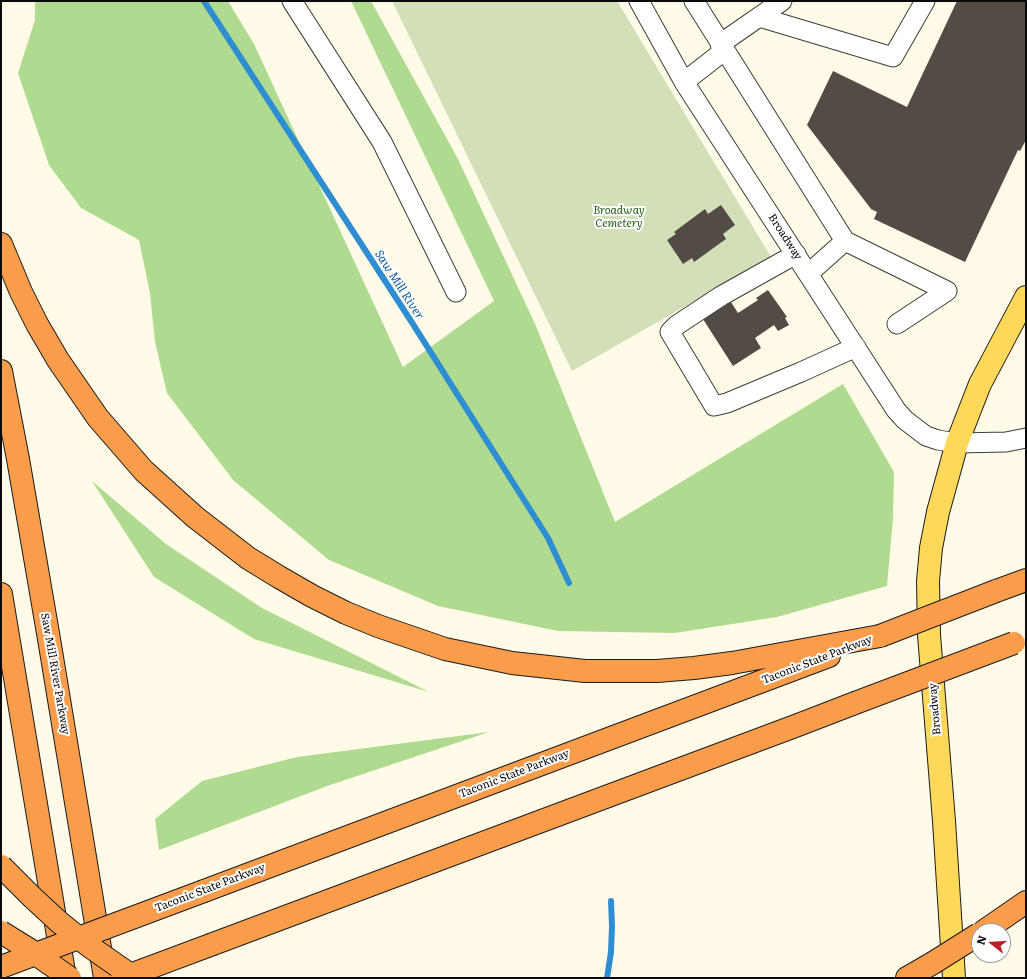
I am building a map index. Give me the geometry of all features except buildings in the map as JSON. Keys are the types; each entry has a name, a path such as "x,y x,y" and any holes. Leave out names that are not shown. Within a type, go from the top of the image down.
{"highway":[{"path":"1,244 21,292 37,324 58,360 98,418 144,471 195,517 248,558 278,577 346,613 378,626 445,649 512,663 585,671 650,671 694,668 732,663 880,636"},
{"name":"Saw Mill River Parkway","path":"1,371 18,459 49,639 105,978"},
{"name":"Taconic State Parkway","path":"1,967 1026,580"},
{"path":"1,594 65,978"},
{"path":"122,978 1020,641"},
{"path":"1,866 59,922 89,946 135,978"},
{"path":"996,923 1026,902"},
{"path":"1,932 70,978"},
{"path":"907,978 971,939"}],"main road":[{"name":"Broadway","path":"954,978 944,821 929,635 928,581 931,548 938,512 958,443 980,384 1026,297"}],"street":[{"path":"292,1 382,142 456,292"},
{"name":"Broadway","path":"639,1 684,82 896,410 905,420 926,436 938,440 958,443"},
{"path":"694,1 845,241 947,291 898,324"},
{"path":"684,82 722,47 759,17 782,1"},
{"path":"759,17 893,57 925,1"},
{"path":"808,274 845,241"},
{"path":"796,254 721,296 677,325 670,332 714,406 727,403 856,347"},
{"path":"958,443 1006,442 1026,438"}],"green space":[{"path":"35,1 228,1 254,44 403,367 494,301 351,1 371,1 458,159 536,326 615,522 843,384 894,472 893,518 887,586 777,617 675,633 558,631 438,606 329,560 233,480 167,393 155,342 150,293 139,240 81,208 49,165 18,73 35,20"},
{"name":"Broadway Cemetery","path":"392,1 617,1 771,257 572,371"},
{"path":"92,481 166,544 262,608 429,692 254,639 154,577"},
{"path":"489,732 330,785 159,850 155,819 202,781 297,757"}],"waterway":[{"name":"Saw Mill River","path":"204,1 411,321 548,538 569,583"},
{"name":"Saw Mill River","path":"607,978 611,952 611,901"}]}
